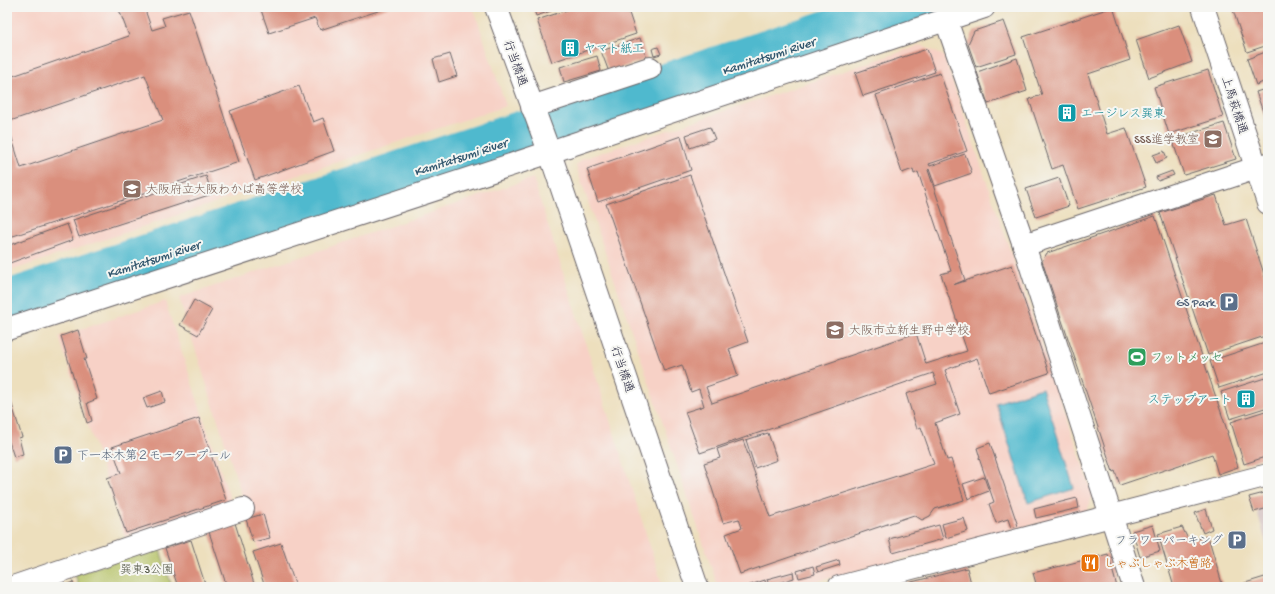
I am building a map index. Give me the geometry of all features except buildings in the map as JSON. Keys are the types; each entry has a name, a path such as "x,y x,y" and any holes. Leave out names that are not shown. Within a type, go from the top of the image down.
{"street":[{"name":"行当橋通","path":"496,7 548,148 697,587"},
{"path":"7,329 548,148 984,7"},
{"name":"上馬萩橋通","path":"1203,7 1262,166 1268,203"},
{"path":"946,20 1024,245 1134,587"},
{"path":"534,113 650,68"},
{"path":"1024,245 1262,166"},
{"path":"839,587 1268,475"},
{"path":"13,587 243,509"}],"shaded area":[{"name":"大阪府立大阪わかば高等学校","path":"7,7 473,7 506,106 7,272"},
{"name":"大阪市立新生野中学校","path":"921,45 944,56 1093,495 1087,511 796,587 718,587 576,166 582,159"},
{"path":"533,178 663,587 271,587 179,298"},
{"path":"165,301 231,502 125,537 59,337"},
{"path":"1268,492 1268,550 1253,496"}],"green space":[{"name":"巽東3公園","path":"159,547 172,587 79,587 75,574"}],"water":[{"path":"1042,388 1074,488 1028,503 996,403"}],"waterway":[{"name":"Kamitatsumi River","path":"7,306 914,7"}],"place":[{"name":"ヤマト紙工","path":"570,48"},
{"name":"エージレス巽東","path":"1067,113"},
{"name":"SSS進学教室","path":"1213,139"},
{"name":"大阪府立大阪わかば高等学校","path":"132,189"},
{"name":"GS Park","path":"1229,302"},
{"name":"大阪市立新生野中学校","path":"835,330"},
{"name":"フットメッセ","path":"1137,357"},
{"name":"ステップアート","path":"1246,399"},
{"name":"下一本木第２モータープール","path":"63,455"},
{"name":"フラワーパーキング","path":"1237,540"},
{"name":"しゃぶしゃぶ木曽路","path":"1090,563"}]}
